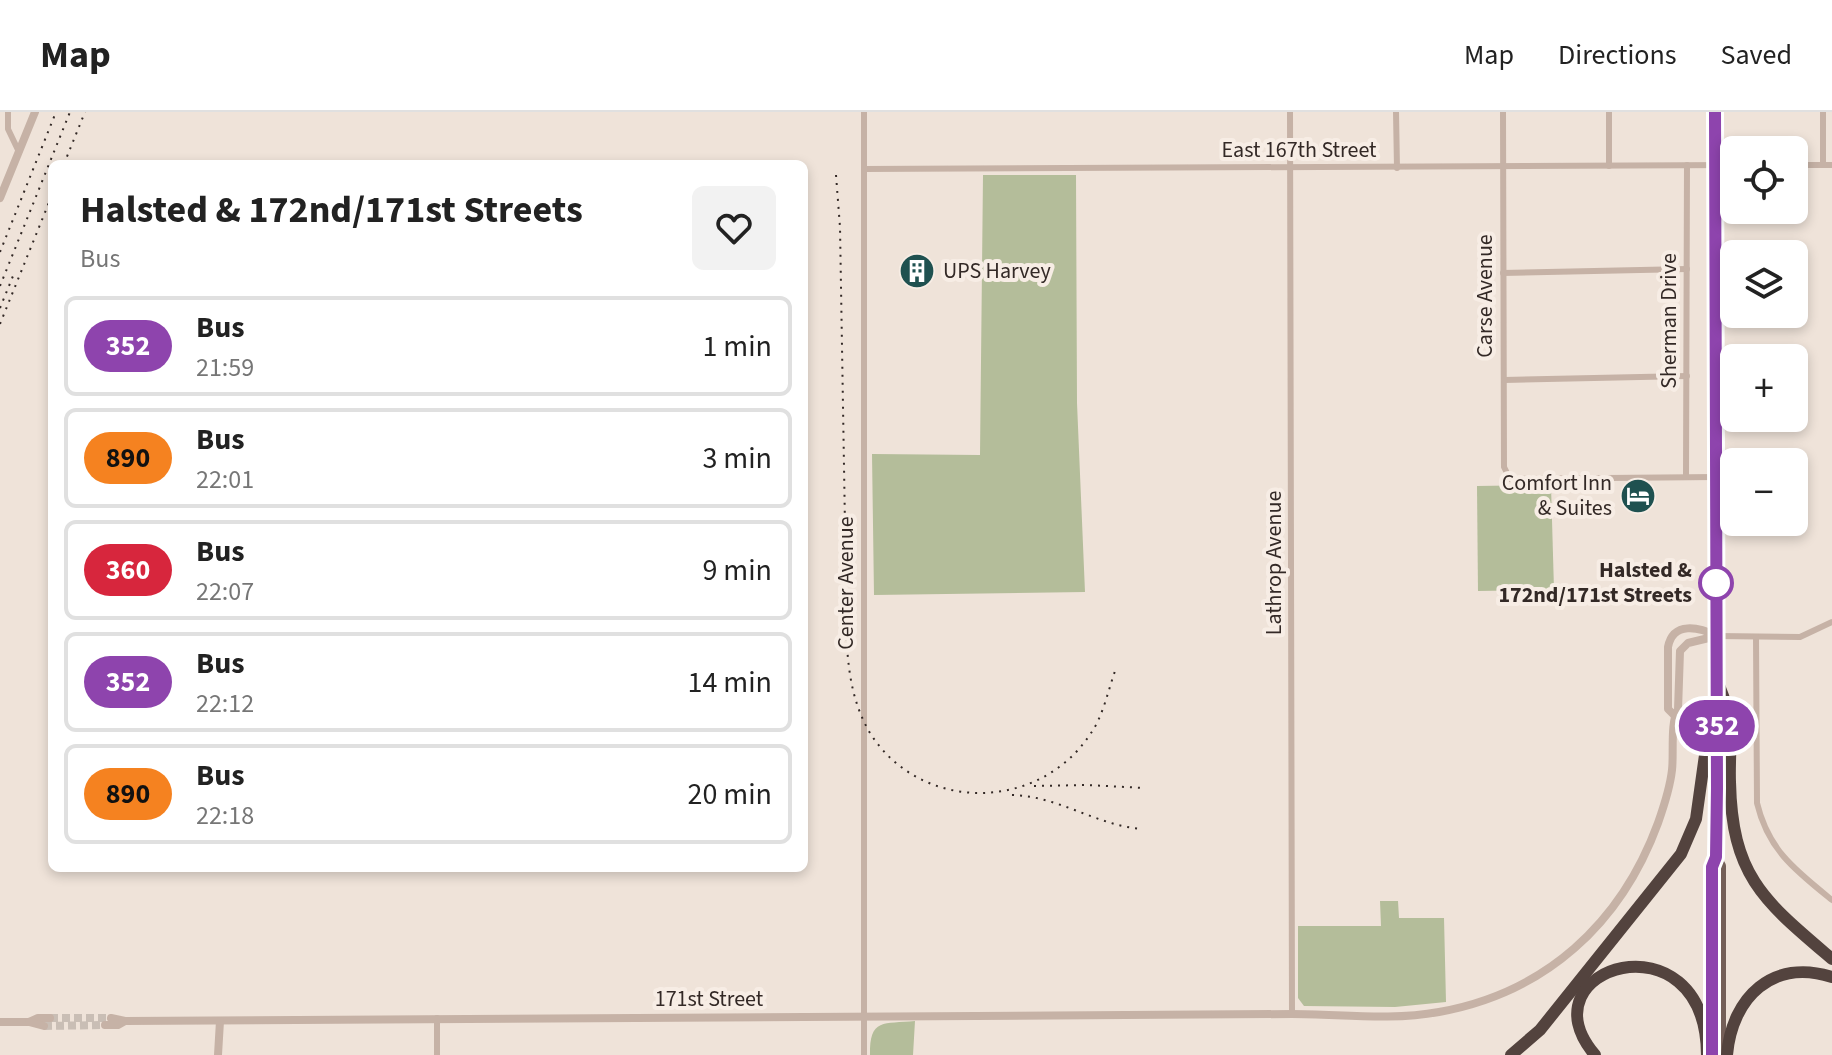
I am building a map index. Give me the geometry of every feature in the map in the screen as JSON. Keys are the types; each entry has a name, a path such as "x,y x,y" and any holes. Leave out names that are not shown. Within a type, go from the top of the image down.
{"highway":[{"path":"1717,680 1728,712 1731,819 1742,860 1767,902 1832,959"},
{"path":"1511,1055 1540,1030 1681,854 1696,819 1705,755 1717,712"},
{"path":"1595,1055 1584,1041 1579,1025 1583,997 1604,973 1630,966 1662,972 1685,991 1703,1024 1709,1055"},
{"path":"1724,1055 1735,1018 1746,999 1759,987 1776,977 1798,972 1832,977"}],"main road":[{"path":"1709,1055 1717,712 1715,112"},
{"path":"1716,857 1721,866 1724,1055"}],"street":[{"path":"8,112 8,129 19,152"},
{"path":"0,198 35,112"},
{"name":"Center Avenue","path":"864,112 864,1055"},
{"name":"Lathrop Avenue","path":"1290,112 1292,1014"},
{"path":"1396,112 1397,168"},
{"name":"Carse Avenue","path":"1503,112 1504,467 1510,479 1686,477"},
{"path":"1609,112 1609,166"},
{"path":"1823,112 1823,165"},
{"name":"Sherman Drive","path":"1686,477 1687,165"},
{"name":"East 167th Street","path":"864,169 1720,165"},
{"path":"1808,165 1832,165"},
{"path":"0,173 10,173"},
{"path":"1503,273 1687,269"},
{"path":"1504,380 1687,376"},
{"path":"1686,477 1716,477"},
{"path":"1717,636 1701,628 1692,628 1679,630 1670,637 1668,709 1675,716 1678,710 1678,660 1681,647 1691,641 1717,636 1806,636 1832,622"},
{"path":"1756,637 1757,803 1762,824 1776,850 1799,874 1832,900"},
{"name":"171st Street","path":"108,1021 118,1025 125,1021 437,1018 1437,1013 1476,1004 1547,971 1580,945 1612,912 1647,850 1666,800 1674,754 1675,716"},
{"path":"29,1022 50,1018"},
{"path":"437,1018 437,1055"},
{"path":"218,1055 220,1021"},
{"path":"0,1022 29,1022 44,1026"}],"green space":[{"path":"983,175 1076,175 1077,403 1085,592 874,595 872,454 980,455"},
{"path":"1551,485 1554,590 1478,591 1477,486"},
{"path":"1380,901 1398,901 1399,918 1444,918 1446,1002 1395,1007 1304,1006 1298,998 1298,926 1381,926"},
{"path":"915,1021 913,1055 870,1055 872,1034 880,1025"}],"tunnel":[{"path":"50,1018 111,1018"},
{"path":"44,1026 105,1025"}],"railway":[{"path":"0,252 56,112"},
{"path":"51,160 70,112"},
{"path":"66,160 85,112"},
{"path":"0,286 48,167"},
{"path":"836,175 840,227 847,646 853,691 870,733 892,759 919,778 949,789 980,793 1012,789 1042,778 1069,759 1095,726 1115,671"},
{"path":"0,324 48,205"},
{"path":"0,308 13,276"},
{"path":"1034,786 1145,788"},
{"path":"1012,795 1046,800 1110,823 1143,829"}],"bus line":[{"name":"352","path":"1712,1055 1712,867 1716,857 1717,788 1715,112"}],"place":[{"name":"UPS Harvey","path":"917,271"},
{"name":"Comfort Inn & Suites","path":"1638,496"},
{"name":"Halsted & 172nd/171st Streets","path":"1716,583"}]}
